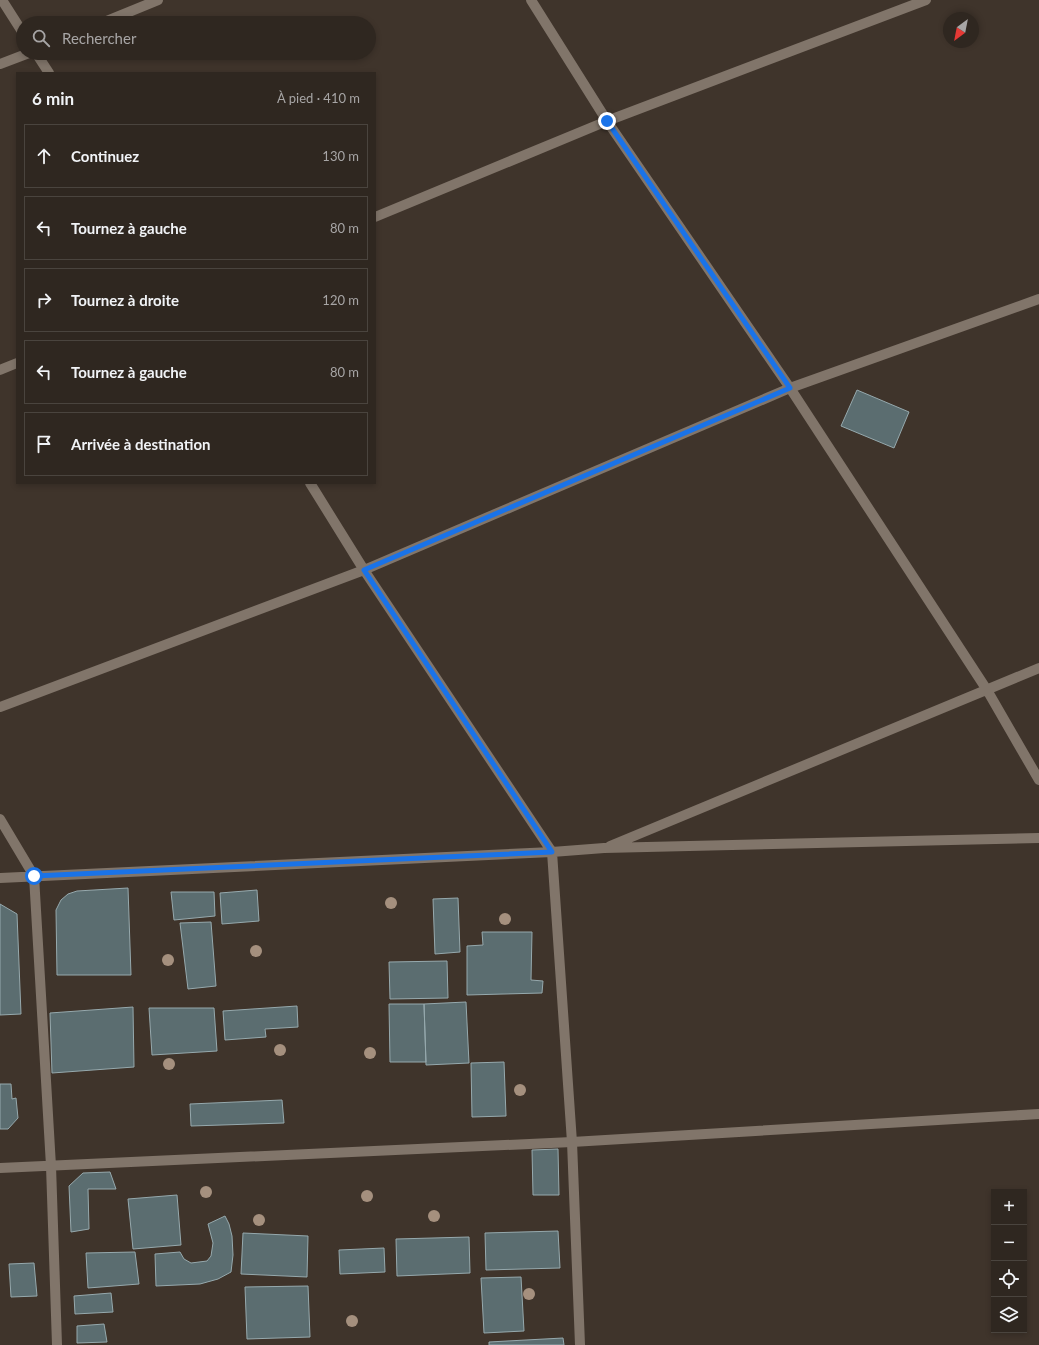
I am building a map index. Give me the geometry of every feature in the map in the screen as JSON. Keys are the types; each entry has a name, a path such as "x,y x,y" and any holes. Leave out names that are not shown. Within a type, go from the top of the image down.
{"street":[{"path":"2,0 16,22"},
{"path":"119,16 158,0"},
{"path":"531,0 607,121 790,388 987,690 1039,780"},
{"path":"376,217 607,121 926,0"},
{"path":"0,64 16,58"},
{"path":"41,60 48,72"},
{"path":"0,707 364,570 790,388 1039,299"},
{"path":"0,370 16,363"},
{"path":"311,484 364,570 552,852 572,1142 580,1345"},
{"path":"604,848 1039,668"},
{"path":"0,819 34,876 50,1166 57,1345"},
{"path":"0,878 552,852 604,848 1039,838"},
{"path":"0,1168 572,1142 1039,1114"}],"building":[{"path":"857,390 909,412 894,448 841,426"},
{"path":"128,888 131,975 57,975 56,910 61,900 68,894 77,891"},
{"path":"257,890 259,921 222,924 220,893"},
{"path":"171,892 214,892 215,916 174,920"},
{"path":"458,898 460,952 435,954 433,899"},
{"path":"0,904 17,914 21,1014 0,1015"},
{"path":"211,922 216,986 188,989 180,923"},
{"path":"482,932 532,932 531,980 543,981 542,993 467,995 467,946 483,945"},
{"path":"447,961 448,998 390,999 389,962"},
{"path":"466,1002 469,1063 426,1065 424,1004"},
{"path":"389,1004 424,1004 426,1062 390,1062"},
{"path":"297,1006 298,1027 265,1029 266,1037 225,1040 223,1011"},
{"path":"133,1007 134,1067 52,1073 50,1013"},
{"path":"149,1008 214,1008 217,1051 152,1055"},
{"path":"504,1062 506,1116 472,1117 471,1063"},
{"path":"0,1084 11,1084 12,1099 16,1098 18,1118 8,1129 0,1129"},
{"path":"282,1100 284,1123 191,1126 190,1104"},
{"path":"558,1149 559,1195 533,1195 532,1150"},
{"path":"110,1172 116,1189 88,1189 89,1229 71,1232 69,1186 83,1173"},
{"path":"177,1195 181,1245 133,1249 128,1199"},
{"path":"225,1216 232,1236 233,1255 231,1272 218,1279 200,1284 156,1286 155,1254 180,1252 184,1259 191,1263 207,1261 211,1256 213,1243 208,1224"},
{"path":"558,1231 560,1268 486,1270 485,1233"},
{"path":"243,1233 308,1236 307,1277 241,1274"},
{"path":"469,1237 470,1273 397,1276 396,1239"},
{"path":"384,1248 385,1272 340,1274 339,1250"},
{"path":"135,1252 139,1284 88,1288 86,1253"},
{"path":"34,1263 37,1296 11,1297 9,1264"},
{"path":"521,1277 524,1331 484,1333 481,1278"},
{"path":"308,1286 310,1337 247,1339 245,1287"},
{"path":"111,1293 113,1312 75,1314 74,1296"},
{"path":"104,1324 107,1342 77,1343 77,1326"},
{"path":"563,1338 564,1345 489,1345 489,1342"}],"route":[{"path":"34,876 552,852 364,570 790,388 607,121"}]}
